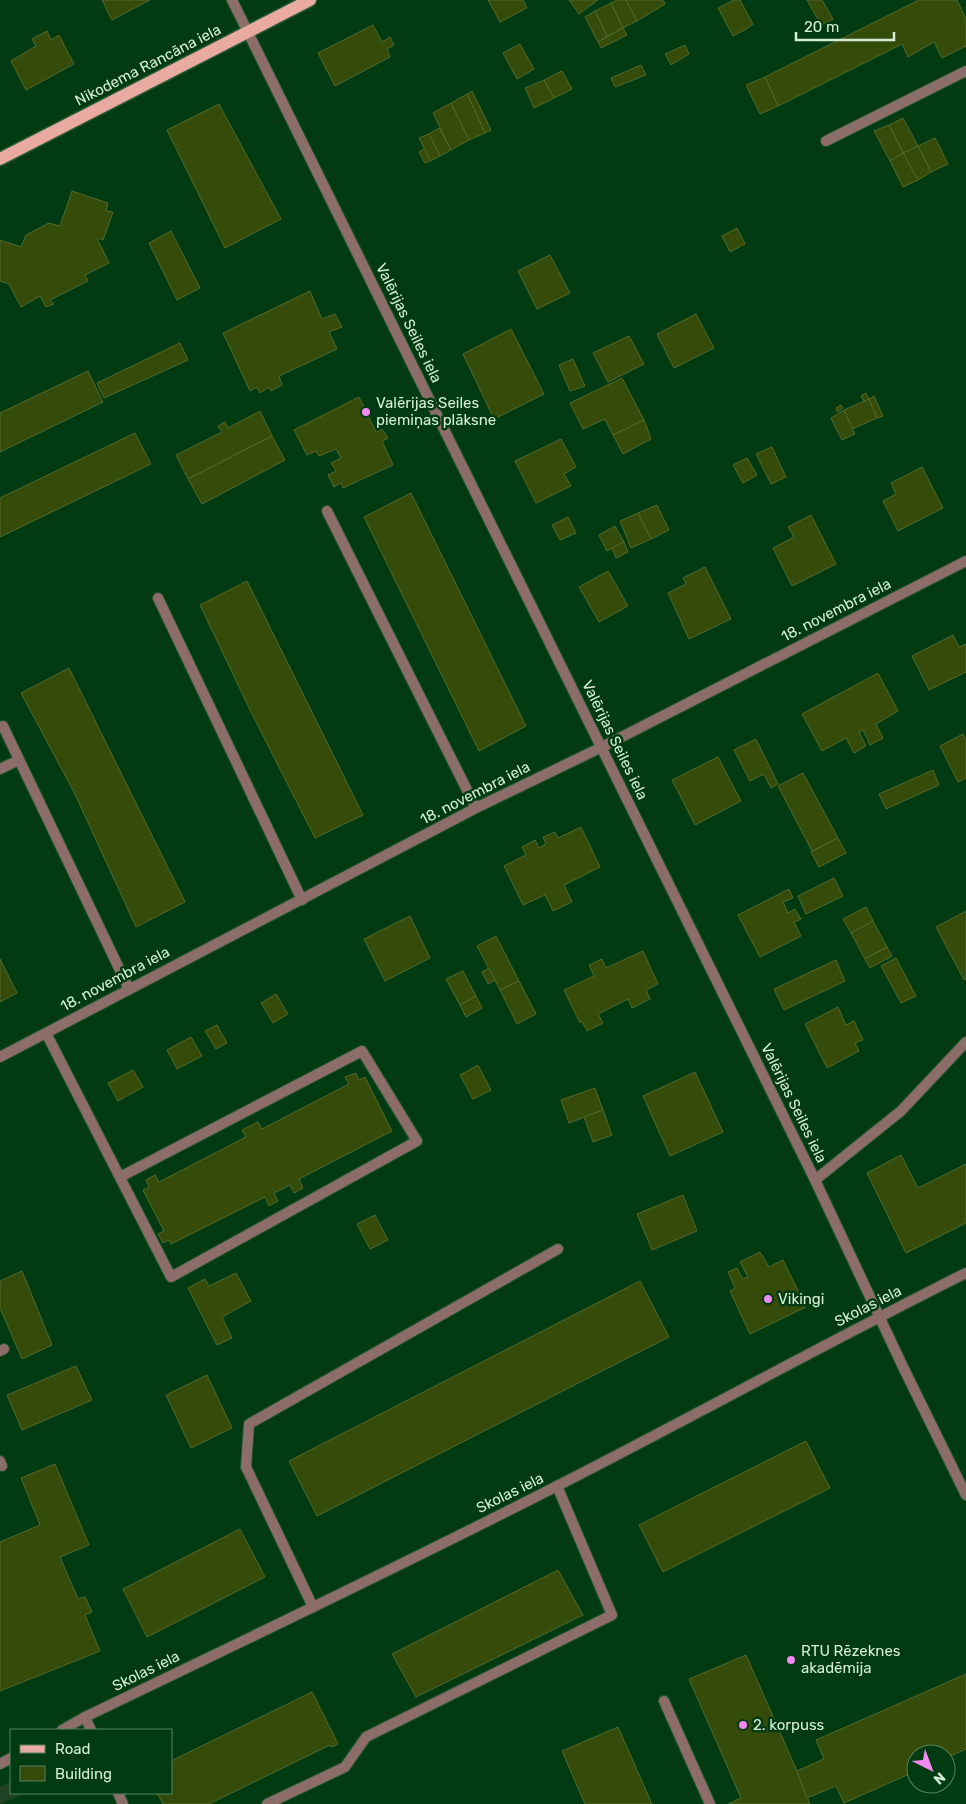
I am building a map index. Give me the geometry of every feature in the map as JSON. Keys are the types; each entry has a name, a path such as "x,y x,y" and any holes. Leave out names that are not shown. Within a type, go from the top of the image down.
{"main road":[{"name":"Nikodema Rancāna iela","path":"0,158 310,0"}],"street":[{"name":"Valērijas Seiles iela","path":"232,0 815,1180 966,1495"},
{"path":"826,141 966,71"},
{"path":"327,511 476,808"},
{"name":"18. novembra iela","path":"0,1057 476,808 602,747 966,561"},
{"path":"158,598 302,900"},
{"path":"2,726 130,989"},
{"path":"0,769 19,760"},
{"path":"46,1033 120,1177 172,1277 417,1141 362,1051 120,1177"},
{"path":"815,1180 901,1111 966,1042"},
{"path":"313,1607 246,1467 249,1424 558,1249"},
{"name":"Skolas iela","path":"64,1729 557,1486 879,1316 966,1274"},
{"path":"267,1804 345,1767 366,1738 612,1615 557,1486"},
{"path":"664,1701 710,1804"},
{"path":"85,1717 91,1729"}],"green space":[{"path":"10,1782 10,1794 24,1794 0,1804 0,1787"}],"building":[{"path":"102,0 150,0 112,20"},
{"path":"488,0 523,0 527,8 500,22"},
{"path":"569,0 598,0 579,14"},
{"path":"617,0 626,0 637,21 623,28 611,3"},
{"path":"626,0 663,0 665,4 637,21"},
{"path":"734,0 740,0 753,24 733,36 718,8"},
{"path":"807,0 822,0 833,19 821,25"},
{"path":"919,0 957,0 966,19 966,46 942,58 934,42 908,57 902,44 778,106 765,77"},
{"path":"611,3 623,28 607,36 595,11"},
{"path":"595,11 607,36 598,42 585,17"},
{"path":"373,25 382,42 390,37 394,45 387,49 390,57 335,86 318,53"},
{"path":"623,28 627,35 601,48 598,42"},
{"path":"47,31 51,40 59,35 74,64 26,90 11,61 36,46 32,39"},
{"path":"520,44 534,69 517,79 503,53"},
{"path":"685,45 689,54 671,65 665,54"},
{"path":"641,65 646,75 615,87 611,78"},
{"path":"562,71 572,89 554,98 544,80"},
{"path":"765,77 778,106 760,114 746,85"},
{"path":"544,80 554,98 534,108 525,88"},
{"path":"472,91 491,130 485,133 467,94"},
{"path":"467,94 485,133 469,140 451,103"},
{"path":"451,103 469,140 451,150 433,113"},
{"path":"219,104 281,219 225,248 167,130"},
{"path":"903,118 918,146 903,153 889,125"},
{"path":"889,125 903,153 890,161 874,131"},
{"path":"439,128 451,150 440,156 429,134"},
{"path":"429,134 440,156 430,161 419,138"},
{"path":"935,138 948,164 931,172 918,146"},
{"path":"918,146 931,172 918,180 903,153"},
{"path":"425,148 430,161 425,163 419,152"},
{"path":"903,153 918,180 903,187 890,161"},
{"path":"72,191 108,203 106,211 113,212 103,240 97,238 109,263 85,275 88,281 50,300 54,304 46,307 40,296 21,307 9,284 0,281 0,240 21,247 26,235 49,223 60,226"},
{"path":"737,228 745,244 730,252 722,236"},
{"path":"171,231 200,288 177,300 149,243"},
{"path":"550,255 570,293 537,309 518,271"},
{"path":"310,291 322,319 335,314 342,327 329,332 337,349 279,376 282,385 271,391 269,387 260,393 257,387 250,391 223,333"},
{"path":"696,314 714,348 674,368 657,334"},
{"path":"511,329 544,394 494,419 463,354"},
{"path":"629,336 644,364 608,382 593,353"},
{"path":"180,343 188,360 104,398 97,383"},
{"path":"573,359 585,386 570,391 559,365"},
{"path":"88,371 103,402 0,452 0,413"},
{"path":"622,378 644,420 613,435 605,419 583,429 570,403"},
{"path":"866,393 869,399 864,401 861,396"},
{"path":"874,396 883,416 877,418 869,399"},
{"path":"359,397 376,432 382,429 388,438 382,441 393,465 343,488 341,483 334,487 328,475 336,471 331,463 341,458 336,449 319,456 316,451 307,455 294,430"},
{"path":"869,399 877,418 852,429 844,410"},
{"path":"841,405 843,408 837,412 836,408"},
{"path":"844,410 855,434 842,440 831,418"},
{"path":"260,411 272,436 188,479 176,455 222,432 218,426 225,422 228,428"},
{"path":"644,420 651,439 623,454 613,435"},
{"path":"135,433 151,464 0,537 0,498"},
{"path":"272,436 285,460 202,504 188,479"},
{"path":"561,439 576,467 564,474 571,486 536,503 515,461"},
{"path":"772,447 786,477 771,484 756,454"},
{"path":"747,458 757,475 743,483 733,465"},
{"path":"922,467 943,508 898,531 883,501 896,494 891,483"},
{"path":"411,493 526,726 479,751 364,517"},
{"path":"657,505 669,530 651,539 638,513"},
{"path":"638,513 651,539 631,548 620,521"},
{"path":"811,515 836,564 792,586 773,548 794,537 788,527"},
{"path":"568,517 576,533 560,540 552,525"},
{"path":"615,526 624,542 607,551 599,535"},
{"path":"624,542 628,552 616,558 612,548"},
{"path":"705,567 731,619 689,639 668,593 686,584 683,578"},
{"path":"608,571 628,606 599,622 579,587"},
{"path":"247,581 363,815 315,838 251,712 200,605"},
{"path":"953,635 959,647 966,644 966,672 929,690 912,656"},
{"path":"69,668 185,902 136,927 74,792 21,693"},
{"path":"878,673 898,711 876,724 883,738 870,745 863,730 859,732 866,746 854,753 846,738 822,751 802,714"},
{"path":"963,734 966,740 966,778 958,782 940,746"},
{"path":"756,739 778,784 771,788 764,774 750,781 734,750"},
{"path":"718,757 741,801 695,825 672,780"},
{"path":"933,770 939,785 886,809 879,794"},
{"path":"803,773 838,838 812,851 778,786"},
{"path":"581,827 600,867 564,885 572,902 553,911 545,895 523,905 504,866 526,855 522,847 535,840 539,848 546,844 543,837 555,832 558,838"},
{"path":"838,838 846,853 819,867 811,852"},
{"path":"834,878 843,896 806,914 798,896"},
{"path":"789,889 793,898 783,902 788,913 795,909 801,919 794,922 801,936 760,957 738,915"},
{"path":"866,907 873,921 851,933 843,919"},
{"path":"966,911 966,979 964,980 936,927"},
{"path":"410,916 430,958 385,981 364,939"},
{"path":"873,921 887,947 865,959 851,933"},
{"path":"496,936 519,981 500,990 477,946"},
{"path":"887,947 892,956 870,968 865,959"},
{"path":"643,951 658,984 646,990 650,999 632,1008 628,999 598,1014 603,1023 587,1031 582,1021 580,1023 564,990 594,976 589,965 602,959 606,968"},
{"path":"896,958 916,996 901,1003 881,966"},
{"path":"0,959 17,993 0,1002"},
{"path":"836,960 845,981 784,1010 774,989"},
{"path":"489,968 495,980 488,984 482,972"},
{"path":"463,971 476,996 460,1005 446,979"},
{"path":"519,981 536,1014 517,1024 500,990"},
{"path":"276,994 288,1014 273,1023 261,1003"},
{"path":"476,996 482,1008 466,1017 460,1005"},
{"path":"838,1007 846,1025 854,1021 863,1040 855,1043 859,1051 827,1068 805,1024"},
{"path":"217,1025 227,1043 216,1049 205,1031"},
{"path":"191,1037 202,1056 177,1069 167,1050"},
{"path":"478,1065 491,1090 473,1099 460,1075"},
{"path":"133,1070 143,1087 118,1101 108,1083"},
{"path":"695,1072 723,1132 670,1156 643,1096"},
{"path":"356,1073 359,1080 365,1077 392,1131 299,1179 303,1188 294,1193 290,1185 274,1193 278,1201 269,1206 265,1197 171,1244 169,1240 163,1243 158,1234 164,1231 143,1190 149,1187 146,1180 155,1175 159,1182 246,1137 242,1130 258,1122 262,1129 349,1084 345,1077"},
{"path":"595,1088 603,1110 569,1123 561,1100"},
{"path":"603,1110 612,1135 593,1142 584,1117"},
{"path":"901,1155 918,1188 966,1164 966,1223 906,1253 867,1173"},
{"path":"683,1195 697,1231 652,1250 637,1214"},
{"path":"375,1215 388,1240 370,1249 357,1224"},
{"name":"Vikingi","path":"760,1252 769,1267 783,1260 806,1307 750,1334 730,1291 735,1288 728,1272 737,1268 743,1279 748,1277 740,1262"},
{"path":"22,1271 52,1345 22,1359 0,1308 0,1281"},
{"path":"236,1273 251,1301 222,1317 232,1338 217,1345 188,1288 205,1279 209,1286"},
{"path":"640,1281 669,1337 317,1516 289,1461"},
{"path":"76,1366 92,1400 22,1430 7,1395"},
{"path":"207,1375 232,1428 191,1448 166,1395"},
{"path":"806,1441 830,1488 663,1572 639,1525"},
{"path":"55,1464 89,1545 60,1557 78,1599 85,1597 92,1612 85,1615 100,1651 0,1691 0,1542 40,1525 21,1478"},
{"path":"240,1529 265,1577 147,1637 123,1589"},
{"path":"558,1570 583,1615 416,1697 392,1654"},
{"name":"2. korpuss","path":"746,1655 810,1804 728,1804 741,1798 689,1679"},
{"path":"966,1674 966,1749 956,1754 956,1744 906,1744 906,1775 844,1803 836,1786 807,1798 797,1771 824,1759 816,1740"},
{"path":"312,1692 338,1744 332,1747 330,1745 209,1804 163,1804 158,1794 172,1794 172,1761"},
{"path":"618,1727 652,1804 585,1804 562,1751"}],"place":[{"name":"Valērijas Seiles piemiņas plāksne","path":"366,412"},
{"name":"Vikingi","path":"768,1299"},
{"name":"RTU Rēzeknes akadēmija","path":"791,1660"},
{"name":"2. korpuss","path":"743,1725"}]}
